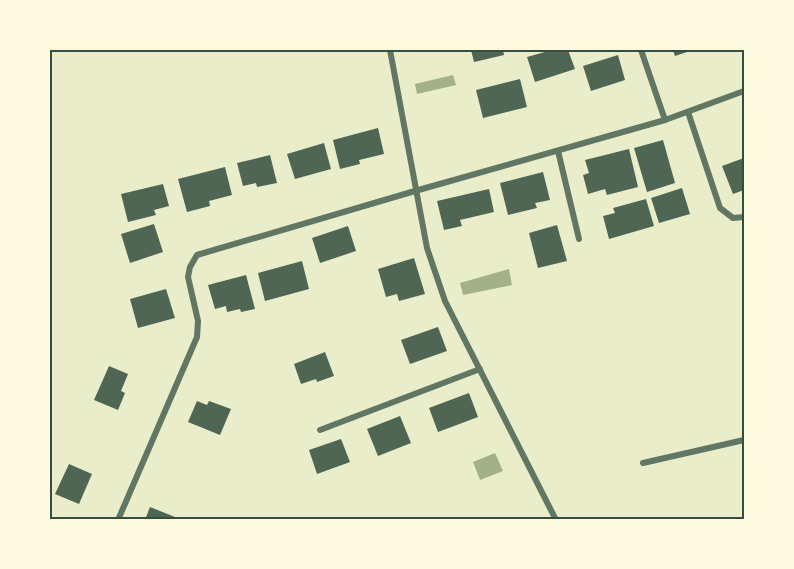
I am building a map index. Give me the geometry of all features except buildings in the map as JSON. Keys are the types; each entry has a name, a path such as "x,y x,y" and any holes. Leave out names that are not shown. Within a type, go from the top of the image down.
{"street":[{"path":"390,50 415,190 428,248 446,301 556,519"},
{"path":"641,50 665,120"},
{"path":"118,519 197,337 198,321 188,277 190,267 197,255 415,190 665,120 744,91"},
{"path":"688,112 720,208 733,218 744,217"},
{"path":"558,150 579,239"},
{"path":"320,430 480,369"},
{"path":"643,463 744,440"}],"shaded area":[{"path":"453,75 456,85 417,94 415,84"},
{"path":"509,269 512,285 463,295 460,283"},
{"path":"495,453 503,471 480,480 473,462"}]}
